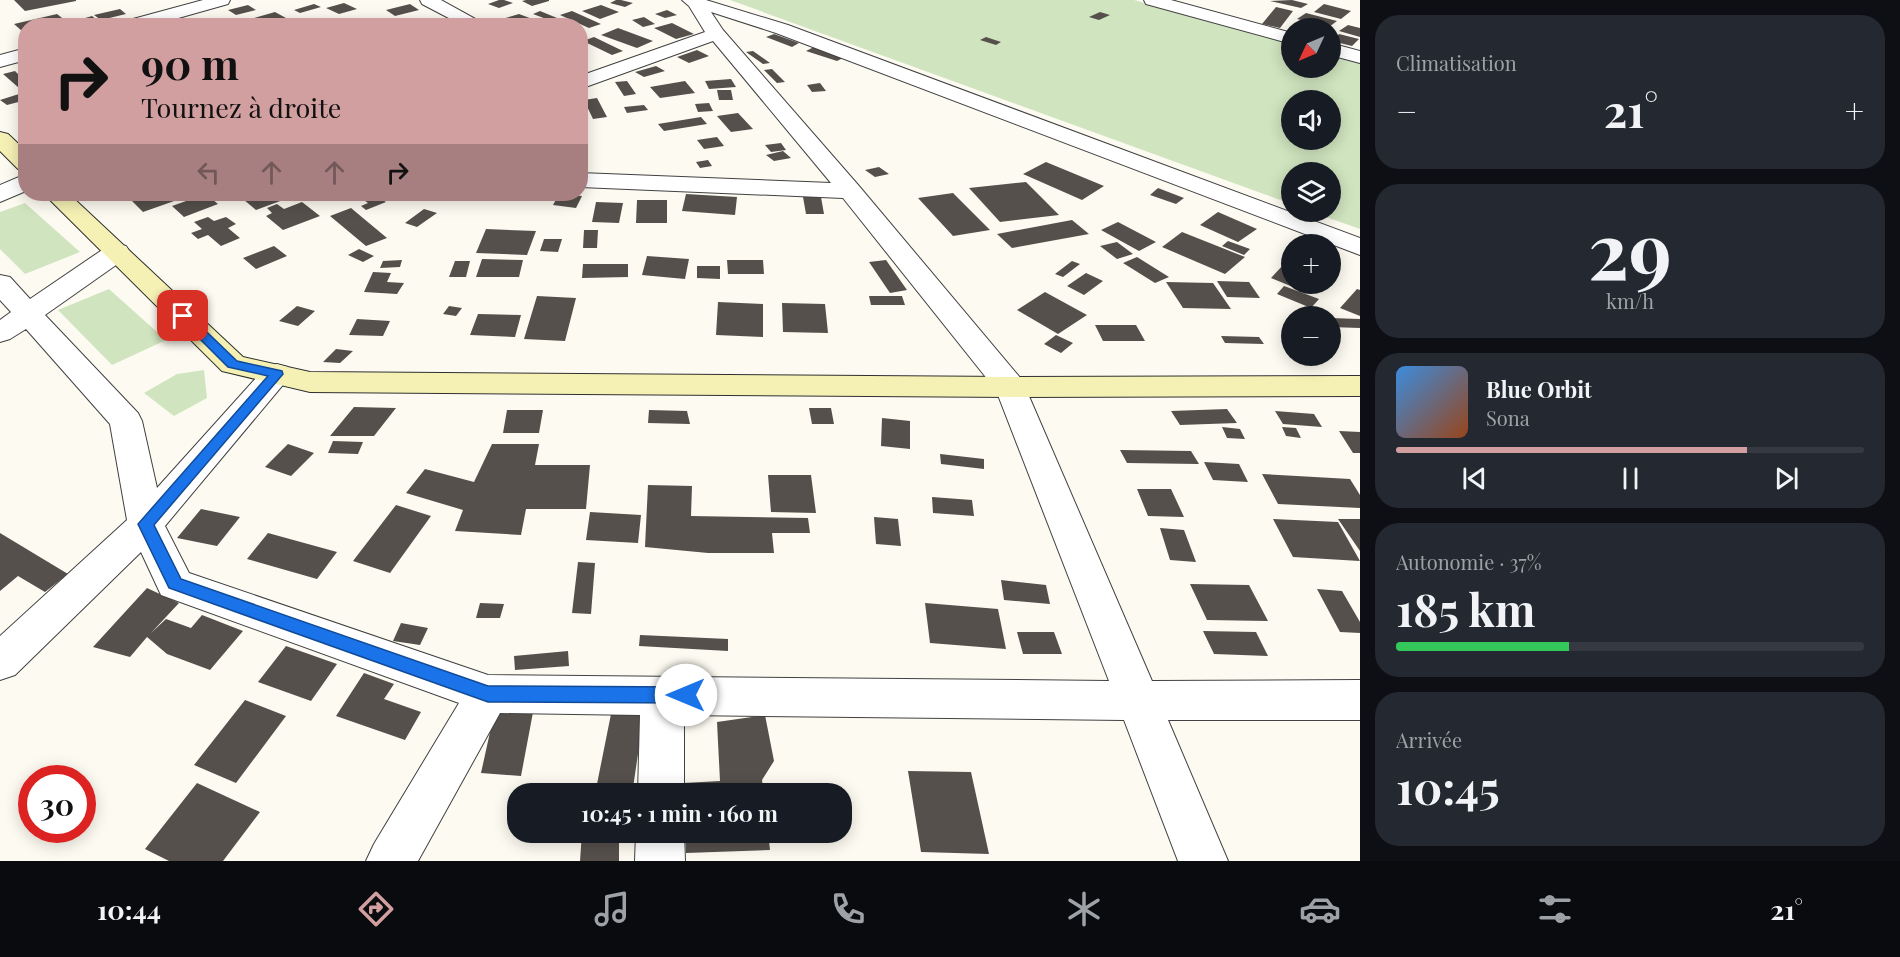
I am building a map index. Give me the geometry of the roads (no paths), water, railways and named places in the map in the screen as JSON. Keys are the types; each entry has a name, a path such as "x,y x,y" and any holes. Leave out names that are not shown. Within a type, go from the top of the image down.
{"street":[{"path":"149,18 186,4 222,0"},
{"path":"428,0 463,18"},
{"path":"1152,0 1281,36"},
{"path":"692,1 716,34 850,191 1011,387 1203,861"},
{"path":"692,1 782,29 1360,246"},
{"path":"186,4 207,18"},
{"path":"588,78 716,34"},
{"path":"1341,52 1360,57"},
{"path":"0,61 18,56"},
{"path":"0,139 18,156"},
{"path":"588,180 850,191"},
{"path":"0,195 18,185"},
{"path":"63,201 232,364 310,382 1011,387 1360,386"},
{"path":"14,323 117,252"},
{"path":"0,283 14,323 126,421 146,524 175,584 488,694 1139,701 1360,700"},
{"path":"0,662 146,524 277,374"},
{"path":"391,861 488,694"},
{"path":"660,783 662,695"},
{"path":"660,843 660,861"}]}
